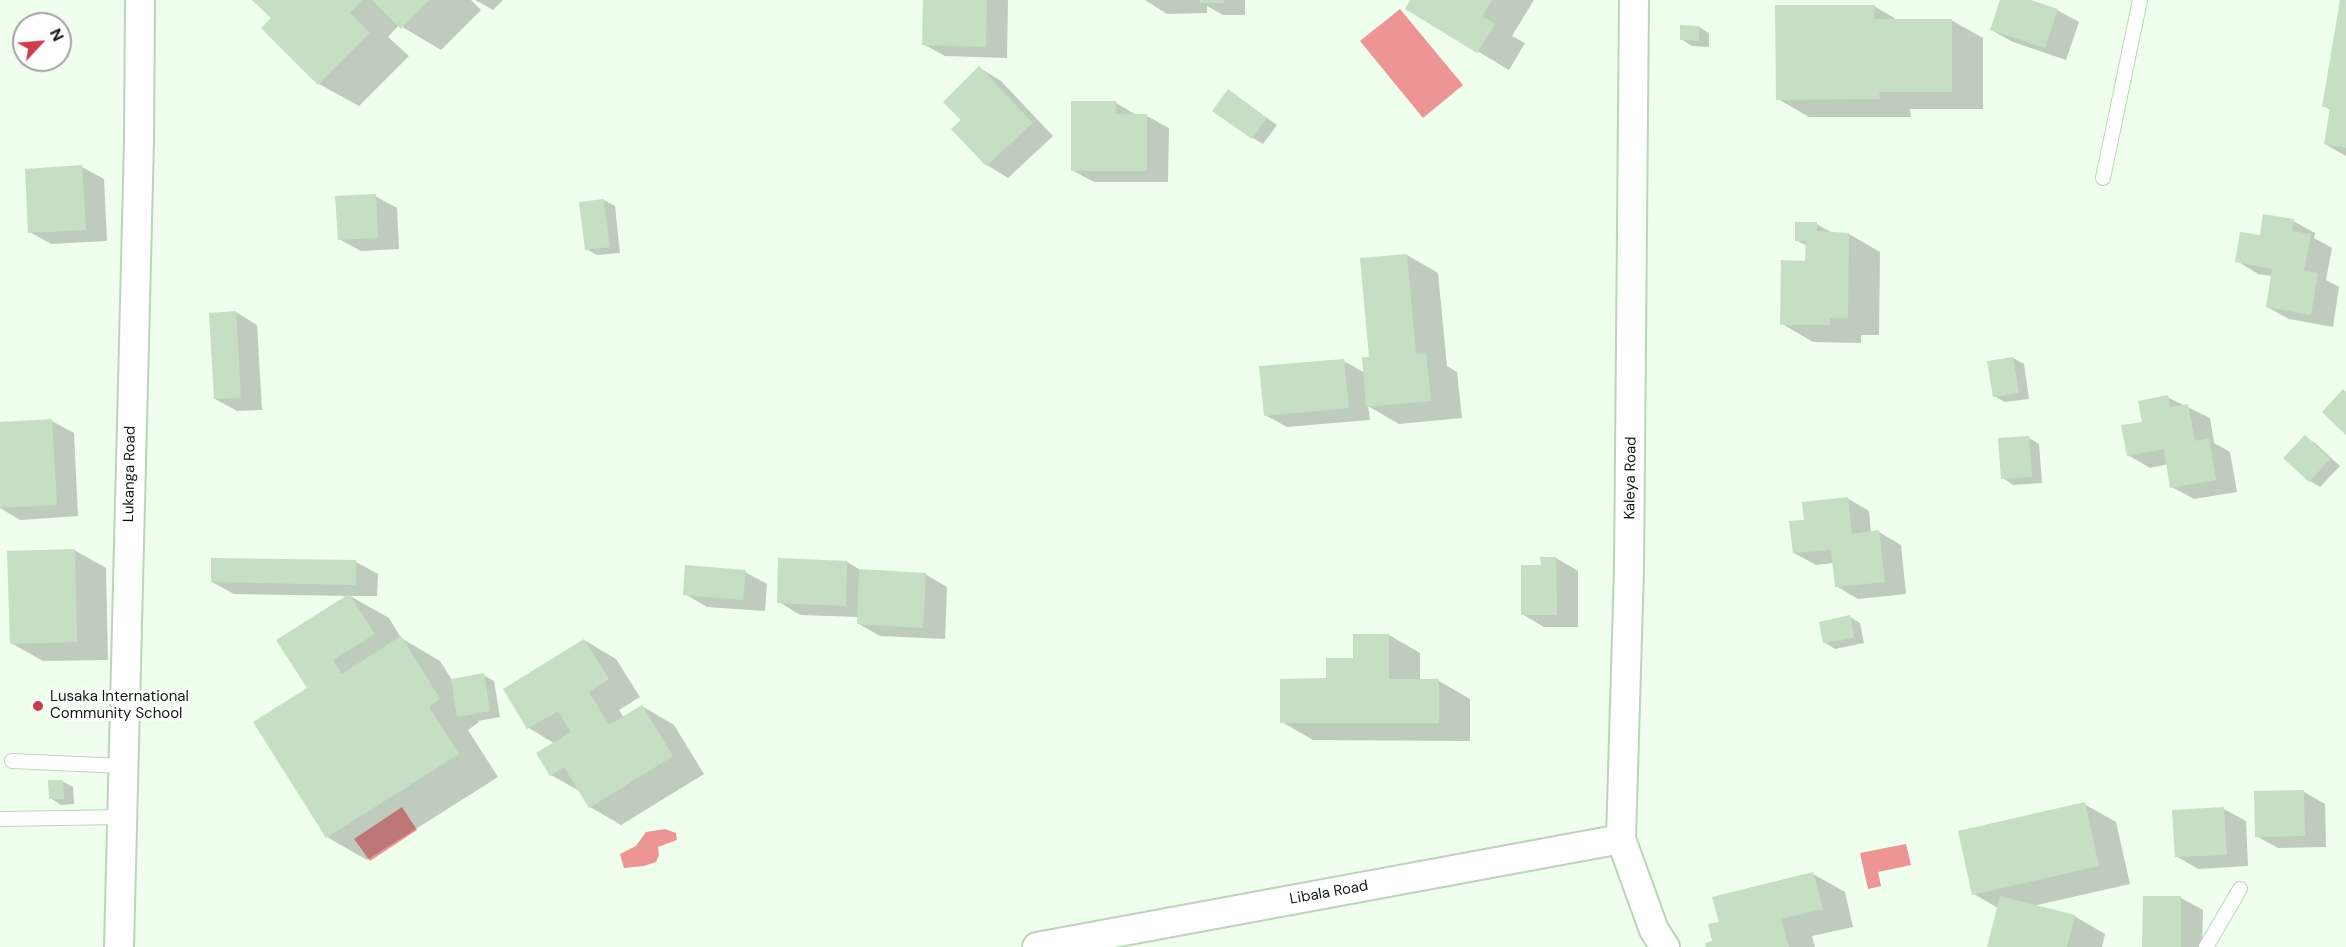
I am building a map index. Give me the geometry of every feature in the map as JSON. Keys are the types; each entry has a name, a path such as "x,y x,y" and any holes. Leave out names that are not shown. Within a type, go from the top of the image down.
{"street":[{"name":"Lukanga Road","path":"119,947 139,141 140,0"},
{"name":"Kaleya Road","path":"1634,0 1629,568 1621,839 1654,930 1665,947"},
{"name":"Libala Road","path":"1037,947 1621,839"}],"lane":[{"path":"2103,178 2140,0"},
{"path":"12,761 123,766"},
{"path":"0,819 122,817"},
{"path":"2206,947 2240,889"}],"shaded area":[{"path":"1400,9 1463,85 1423,118 1360,41"},
{"path":"402,807 417,830 370,861 354,839"},
{"path":"665,829 676,833 677,840 658,847 659,855 656,862 624,868 620,854 636,846 646,832"},
{"path":"1906,844 1911,865 1878,872 1881,886 1868,889 1860,853"}],"building":[{"path":"252,0 362,0 350,13 370,33 318,85 261,28 271,18"},
{"path":"372,0 429,0 401,29"},
{"path":"923,0 987,0 986,47 922,45"},
{"path":"1200,0 1224,0 1224,3 1200,3"},
{"path":"1410,0 1492,0 1482,16 1495,24 1477,53 1405,9"},
{"path":"2000,0 2031,0 2058,9 2045,48 1990,30"},
{"path":"2340,0 2346,0 2346,148 2324,144 2330,108 2322,107"},
{"path":"1775,5 1875,5 1874,19 1952,19 1952,92 1879,92 1880,99 1776,100"},
{"path":"1680,25 1699,26 1699,41 1680,40"},
{"path":"979,66 1033,123 986,166 951,129 961,120 943,102"},
{"path":"1228,89 1267,118 1252,139 1212,111"},
{"path":"1071,101 1116,101 1116,114 1147,114 1147,171 1071,171"},
{"path":"82,165 86,230 28,233 25,169"},
{"path":"376,194 378,238 338,240 335,196"},
{"path":"604,199 610,247 585,250 579,202"},
{"path":"2263,214 2294,219 2292,231 2311,234 2304,271 2318,273 2311,315 2266,307 2272,269 2235,262 2240,232 2260,235"},
{"path":"1795,222 1817,222 1817,231 1849,233 1848,318 1830,318 1830,325 1780,325 1781,260 1805,261 1806,241 1795,241"},
{"path":"1407,254 1416,354 1426,353 1431,401 1366,407 1362,357 1369,357 1360,258"},
{"path":"236,311 241,398 214,399 209,313"},
{"path":"2013,357 2019,393 1993,397 1987,361"},
{"path":"1344,359 1349,408 1264,416 1259,366"},
{"path":"2343,389 2346,392 2346,435 2322,412"},
{"path":"2168,395 2170,407 2188,404 2195,441 2209,438 2216,480 2170,488 2164,449 2127,456 2121,425 2142,422 2138,401"},
{"path":"52,419 57,505 0,508 0,422"},
{"path":"2305,435 2330,459 2309,482 2283,458"},
{"path":"2029,436 2032,477 2001,479 1998,438"},
{"path":"1848,497 1852,534 1879,530 1885,582 1835,587 1831,550 1793,553 1789,521 1804,520 1802,502"},
{"path":"75,549 77,642 10,644 7,551"},
{"path":"1540,557 1556,557 1557,615 1521,615 1521,565 1541,565"},
{"path":"211,558 356,560 356,585 211,582"},
{"path":"778,558 847,561 846,606 777,603"},
{"path":"685,565 746,570 743,600 683,595"},
{"path":"859,569 926,573 923,628 857,624"},
{"path":"349,594 375,634 333,660 342,674 401,636 440,699 429,707 459,754 326,838 253,722 307,688 276,640"},
{"path":"1850,615 1854,638 1823,643 1819,622"},
{"path":"1353,634 1389,634 1389,679 1439,679 1439,723 1280,723 1280,679 1326,678 1326,658 1353,658"},
{"path":"584,639 609,679 589,692 609,725 642,705 673,756 589,808 564,767 550,776 536,753 571,732 558,711 527,729 503,689"},
{"path":"484,673 490,711 457,717 451,679"},
{"path":"48,780 63,780 64,799 49,799"},
{"path":"2304,790 2305,836 2255,837 2254,791"},
{"path":"2085,802 2099,866 1972,895 1958,831"},
{"path":"2224,807 2227,855 2175,857 2172,810"},
{"path":"1813,872 1823,909 1781,919 1789,947 1706,947 1705,943 1712,941 1708,924 1719,922 1712,897"},
{"path":"2000,896 2075,915 2067,947 1987,947"},
{"path":"2143,896 2181,896 2181,947 2142,947"}],"place":[{"name":"Lusaka International Community School","path":"38,706"}]}
